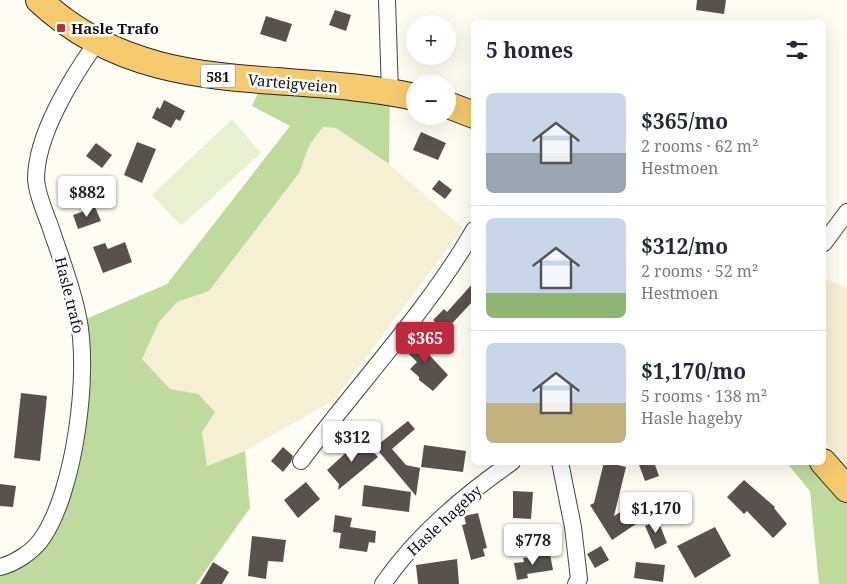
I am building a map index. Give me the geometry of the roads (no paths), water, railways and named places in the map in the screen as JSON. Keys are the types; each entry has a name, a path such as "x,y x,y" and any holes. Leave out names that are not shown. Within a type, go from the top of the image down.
{"main road":[{"name":"Varteigveien","path":"39,0 97,42 152,65 195,74 406,96"},
{"path":"456,108 471,114"},
{"path":"826,465 847,489"}],"street":[{"path":"386,0 390,93"},
{"name":"Hasle trafo","path":"0,567 29,552 42,539 53,520 73,452 79,411 82,368 78,317 36,181 43,141 57,109 97,42"},
{"path":"826,240 847,212"},
{"path":"301,461 429,297 463,250 471,235"},
{"name":"Hasle hageby","path":"383,584 409,550 431,528 454,507 508,465"},
{"path":"561,465 574,528 579,582"}],"place":[{"name":"Hasle Trafo","path":"61,28"}]}
